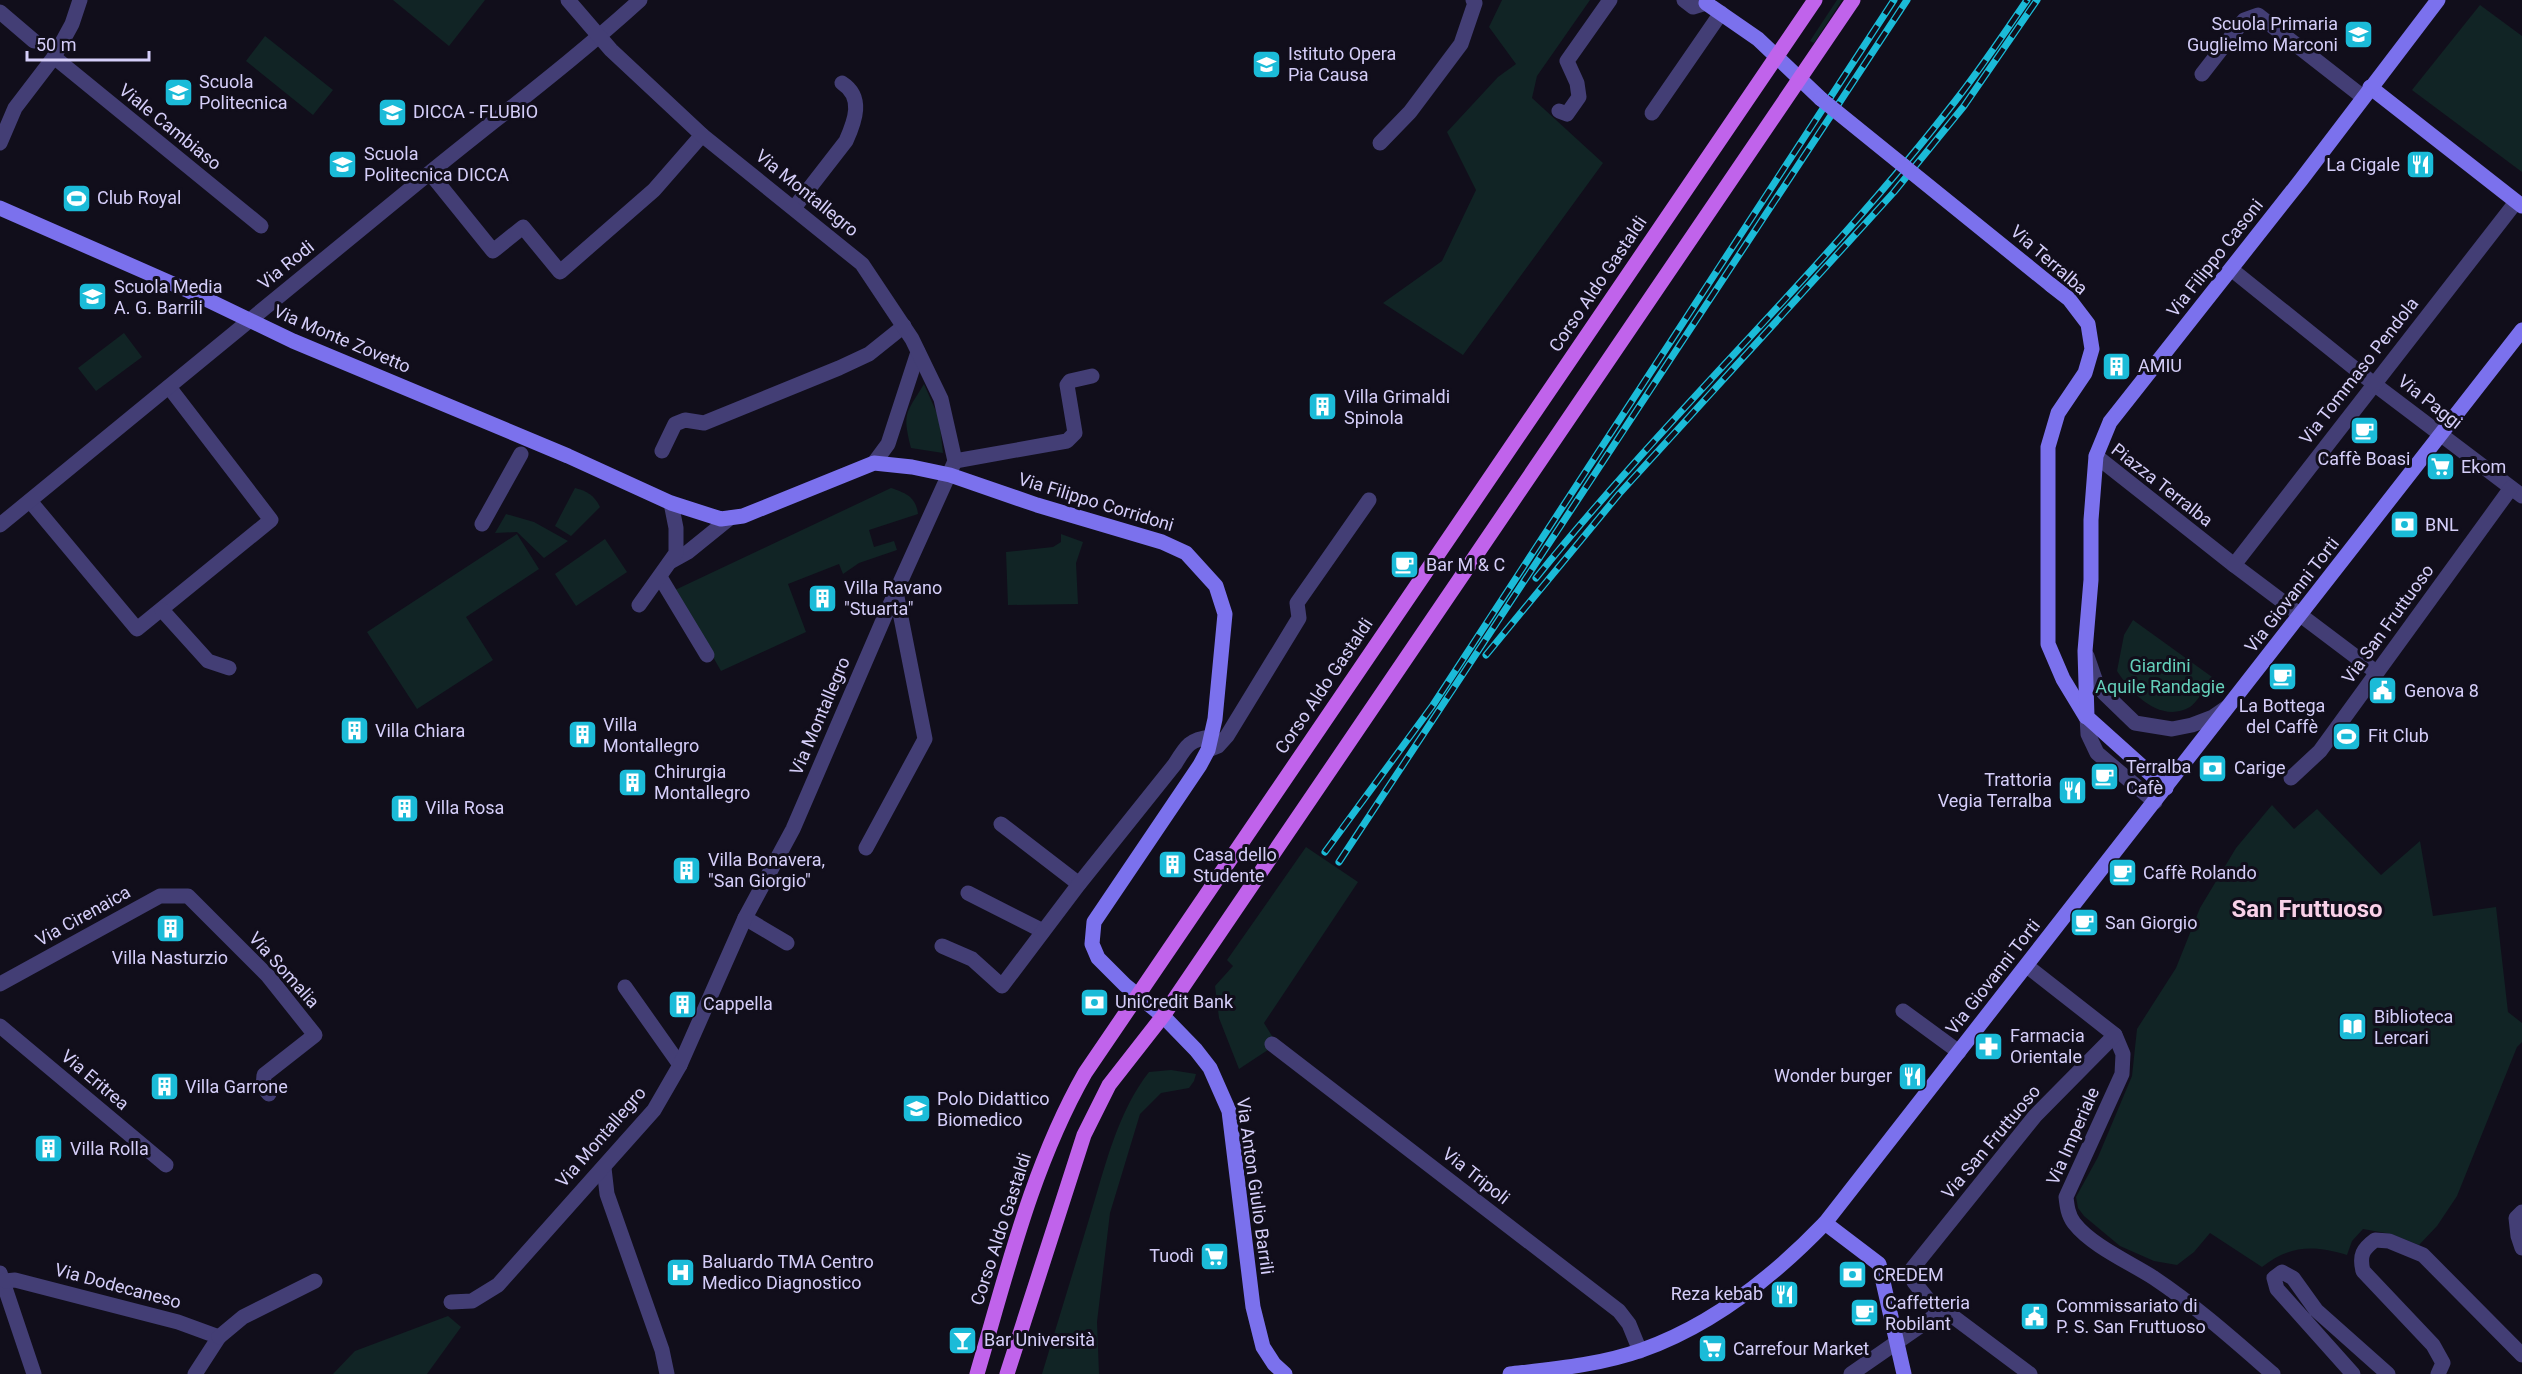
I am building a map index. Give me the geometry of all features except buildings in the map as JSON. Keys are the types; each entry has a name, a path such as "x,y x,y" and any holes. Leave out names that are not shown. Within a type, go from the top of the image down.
{"main road":[{"name":"Corso Aldo Gastaldi","path":"976,1374 1016,1240 1046,1152 1064,1111 1085,1073 1815,0"},
{"path":"1007,1374 1084,1135 1109,1084 1162,1016 1854,0"}],"street":[{"path":"0,143 15,108 54,57 72,24 80,0"},
{"name":"Via Montallegro","path":"451,1302 472,1301 498,1285 654,1110 680,1065 745,918 793,829 952,468 941,399 904,326 856,257 702,135 599,37 568,0"},
{"name":"Via Rodi","path":"0,525 599,37 640,0"},
{"path":"1380,143 1410,112 1461,44 1475,3 1473,0"},
{"path":"1559,111 1567,114 1579,97 1577,83 1567,61 1610,0"},
{"path":"1684,0 1693,7 1707,2 1777,55 1801,80"},
{"name":"Via Filippo Casoni","path":"2096,456 2110,422 2231,270 2438,0"},
{"path":"0,12 34,41"},
{"path":"1652,113 1721,13"},
{"path":"2202,74 2244,20 2258,15 2519,204"},
{"name":"Viale Cambiaso","path":"54,57 261,226"},
{"name":"Via Terralba","path":"1801,80 1821,99 2069,299 2088,324 2092,349 2085,374 2058,413 2048,447 2048,645 2063,679 2086,717"},
{"path":"794,208 846,141 857,115 856,102 852,93 842,83"},
{"path":"430,173 493,251 523,226 560,272 654,190 702,135"},
{"name":"Via Tommaso Pendola","path":"2234,565 2374,384 2519,204"},
{"name":"Via Monte Zovetto","path":"0,208 189,291 304,345 568,456 671,503 721,519 743,516 874,463 952,468 977,484"},
{"name":"Via Paggi","path":"2231,270 2374,384 2517,492"},
{"path":"662,451 675,424 686,420 704,423 839,368 869,354 904,326"},
{"name":"Via Giovanni Torti","path":"1510,1374 1585,1369 1640,1351 1704,1322 1751,1290 1786,1262 1825,1223 2522,330"},
{"path":"874,463 888,444 918,352"},
{"path":"952,468 1067,441 1074,433 1067,385 1070,381 1092,376"},
{"path":"30,501 137,629 162,610 271,520 169,387"},
{"path":"482,524 521,454"},
{"name":"Piazza Terralba","path":"2096,456 2234,565 2376,672"},
{"name":"Piazza Terralba","path":"2096,456 2091,520 2091,580 2085,651 2088,734 2097,753 2155,802"},
{"name":"Via Filippo Corridoni","path":"977,484 1175,547 1186,553 1216,586 1225,614 1210,744 1200,765 1094,922 1092,944 1098,958 1125,985 1162,1016"},
{"name":"Via San Fruttuoso","path":"2291,778 2320,751 2376,672 2517,492"},
{"name":"Via Filippo Corridoni","path":"942,946 972,959 1002,986 1186,746 1199,738 1218,746 1227,736 1299,618 1297,603 1369,500"},
{"name":"Via Monte Zovetto","path":"639,605 676,553 676,528 671,503"},
{"name":"Via Monte Zovetto","path":"670,562 688,552 730,518"},
{"path":"660,577 707,655"},
{"path":"866,848 925,739 896,592"},
{"path":"162,610 208,661 229,668"},
{"name":"Piazza Terralba","path":"2085,651 2096,682 2118,710 2135,723 2154,728 2172,729 2213,717 2231,705"},
{"path":"2086,717 2166,788"},
{"path":"1001,824 1079,884"},
{"path":"968,893 1043,930"},
{"name":"Via Cirenaica","path":"0,984 160,896 188,896"},
{"name":"Via Somalia","path":"188,896 267,976 315,1035 264,1075 263,1087 269,1094"},
{"path":"745,918 787,943"},
{"path":"2027,966 2115,1035"},
{"path":"625,987 680,1065"},
{"name":"Via Giovanni Torti","path":"1903,1011 1959,1052"},
{"name":"Via Anton Giulio Barrili","path":"1162,1016 1210,1068 1220,1085 1228,1111 1253,1307 1263,1347 1274,1364 1285,1374"},
{"name":"Via Eritrea","path":"0,1026 166,1165"},
{"name":"Via San Fruttuoso","path":"1940,1313 1911,1276 1916,1262 2035,1116 2115,1035"},
{"name":"Via Imperiale","path":"2115,1035 2123,1054 2122,1074 2066,1197 2068,1214 2075,1224 2114,1256 2154,1278 2273,1374"},
{"name":"Via Tripoli","path":"1272,1044 1619,1311 1629,1324 1640,1351"},
{"path":"604,1168 608,1194 662,1350 667,1374"},
{"path":"2522,1212 2516,1218 2522,1248"},
{"path":"1825,1223 1879,1264 1904,1374"},
{"path":"2438,1374 2443,1363 2433,1345 2363,1271 2360,1260 2364,1248 2375,1240 2389,1241 2422,1255 2522,1355"},
{"path":"2353,1374 2277,1289 2274,1278 2282,1272 2294,1278 2316,1310 2388,1374"},
{"name":"Via Dodecaneso","path":"2,1277 80,1295 178,1322 219,1337"},
{"name":"Via Dodecaneso","path":"2,1277 34,1374"},
{"path":"195,1374 219,1337 243,1317 315,1281"},
{"path":"1851,1374 1940,1313 1951,1315 2017,1370 2030,1374"}],"green space":[{"path":"393,0 485,0 449,46"},
{"path":"1502,0 1590,0 1537,76 1532,98 1603,163 1463,355 1383,303 1442,261 1476,190 1447,132 1498,77 1516,64 1489,27"},
{"path":"1837,0 1842,0 1814,43 1810,41"},
{"path":"2480,5 2522,36 2522,172 2412,90"},
{"path":"265,36 333,90 313,115 246,61"},
{"path":"124,333 142,357 96,391 78,368"},
{"path":"924,384 939,418 943,453 911,448 907,414"},
{"path":"575,488 590,494 600,507 571,536 555,526"},
{"path":"891,488 909,496 915,503 918,514 869,530 874,547 894,541 897,550 859,563 843,574 839,564 788,584 806,632 721,671 675,590"},
{"path":"506,514 534,522 568,541 544,558 517,532 495,533"},
{"path":"517,534 539,569 466,617 493,660 417,709 367,632"},
{"path":"1061,534 1083,542 1076,563 1078,604 1008,605 1006,552 1053,547 1061,542"},
{"path":"605,539 627,572 576,606 555,574"},
{"name":"Giardini Aquile Randagie","path":"2133,620 2212,677 2193,705 2179,711 2168,712 2157,709 2138,697 2117,671 2124,635"},
{"path":"2272,805 2294,829 2317,809 2381,875 2420,841 2433,916 2496,907 2508,1012 2522,1023 2522,1042 2517,1047 2457,1196 2437,1226 2419,1245 2391,1234 2363,1229 2352,1241 2347,1255 2324,1250 2303,1249 2282,1254 2262,1267 2210,1233 2194,1252 2177,1265 2154,1261 2120,1246 2084,1216 2078,1208 2076,1197 2098,1157 2132,1076 2137,1029 2176,968 2200,908 2236,848"},
{"path":"1306,847 1358,882 1264,1023 1277,1044 1239,1069 1219,1018 1215,986 1233,966 1227,960"},
{"path":"1171,1070 1196,1074 1194,1081 1189,1088 1161,1093 1140,1114 1110,1213 1097,1322 1099,1374 1042,1374 1120,1123 1128,1105 1149,1072"},
{"path":"448,1316 461,1327 427,1374 333,1374 355,1351"}],"railway":[{"path":"1325,852 1433,705 1894,0"},
{"path":"1339,862 1907,0"},
{"path":"1536,578 1639,457 1801,282 1906,162 1965,88 2027,0"},
{"path":"1486,655 1619,494 1894,192 1964,106 2037,0"}],"place":[{"name":"Scuola Primaria Guglielmo Marconi","path":"2359,34"},
{"name":"Istituto Opera Pia Causa","path":"1267,64"},
{"name":"Scuola Politecnica","path":"178,92"},
{"name":"DICCA - FLUBIO","path":"392,112"},
{"name":"Scuola Politecnica DICCA","path":"343,164"},
{"name":"La Cigale","path":"2421,165"},
{"name":"Club Royal","path":"76,198"},
{"name":"Scuola Media A. G. Barrili","path":"93,297"},
{"name":"AMIU","path":"2117,366"},
{"name":"Villa Grimaldi Spinola","path":"1323,407"},
{"name":"Caffè Boasi","path":"2364,430"},
{"name":"Ekom","path":"2440,467"},
{"name":"BNL","path":"2404,525"},
{"name":"Bar M & C","path":"1405,565"},
{"name":"Villa Ravano \"Stuarta\"","path":"823,598"},
{"name":"La Bottega del Caffè","path":"2282,677"},
{"name":"Genova 8","path":"2383,691"},
{"name":"Villa Chiara","path":"354,731"},
{"name":"Villa Montallegro","path":"582,735"},
{"name":"Fit Club","path":"2347,736"},
{"name":"Carige","path":"2213,768"},
{"name":"Terralba Cafè","path":"2105,777"},
{"name":"Chirurgia Montallegro","path":"633,782"},
{"name":"Trattoria Vegia Terralba","path":"2073,790"},
{"name":"Villa Rosa","path":"404,808"},
{"name":"Casa dello Studente","path":"1172,865"},
{"name":"Villa Bonavera, \"San Giorgio\"","path":"687,870"},
{"name":"Caffè Rolando","path":"2122,873"},
{"name":"San Giorgio","path":"2084,923"},
{"name":"Villa Nasturzio","path":"170,929"},
{"name":"UniCredit Bank","path":"1094,1002"},
{"name":"Cappella","path":"682,1004"},
{"name":"Biblioteca Lercari","path":"2353,1027"},
{"name":"Farmacia Orientale","path":"1989,1046"},
{"name":"Wonder burger","path":"1913,1076"},
{"name":"Villa Garrone","path":"164,1087"},
{"name":"Polo Didattico Biomedico","path":"916,1109"},
{"name":"Villa Rolla","path":"49,1149"},
{"name":"Tuodì","path":"1215,1256"},
{"name":"Baluardo TMA Centro Medico Diagnostico","path":"681,1272"},
{"name":"CREDEM","path":"1852,1275"},
{"name":"Reza kebab","path":"1784,1294"},
{"name":"Caffetteria Robilant","path":"1864,1313"},
{"name":"Commissariato di P. S. San Fruttuoso","path":"2035,1316"},
{"name":"Bar Università","path":"963,1340"},
{"name":"Carrefour Market","path":"1712,1349"}],"district":[{"name":"San Fruttuoso","path":"2307,909"}]}
